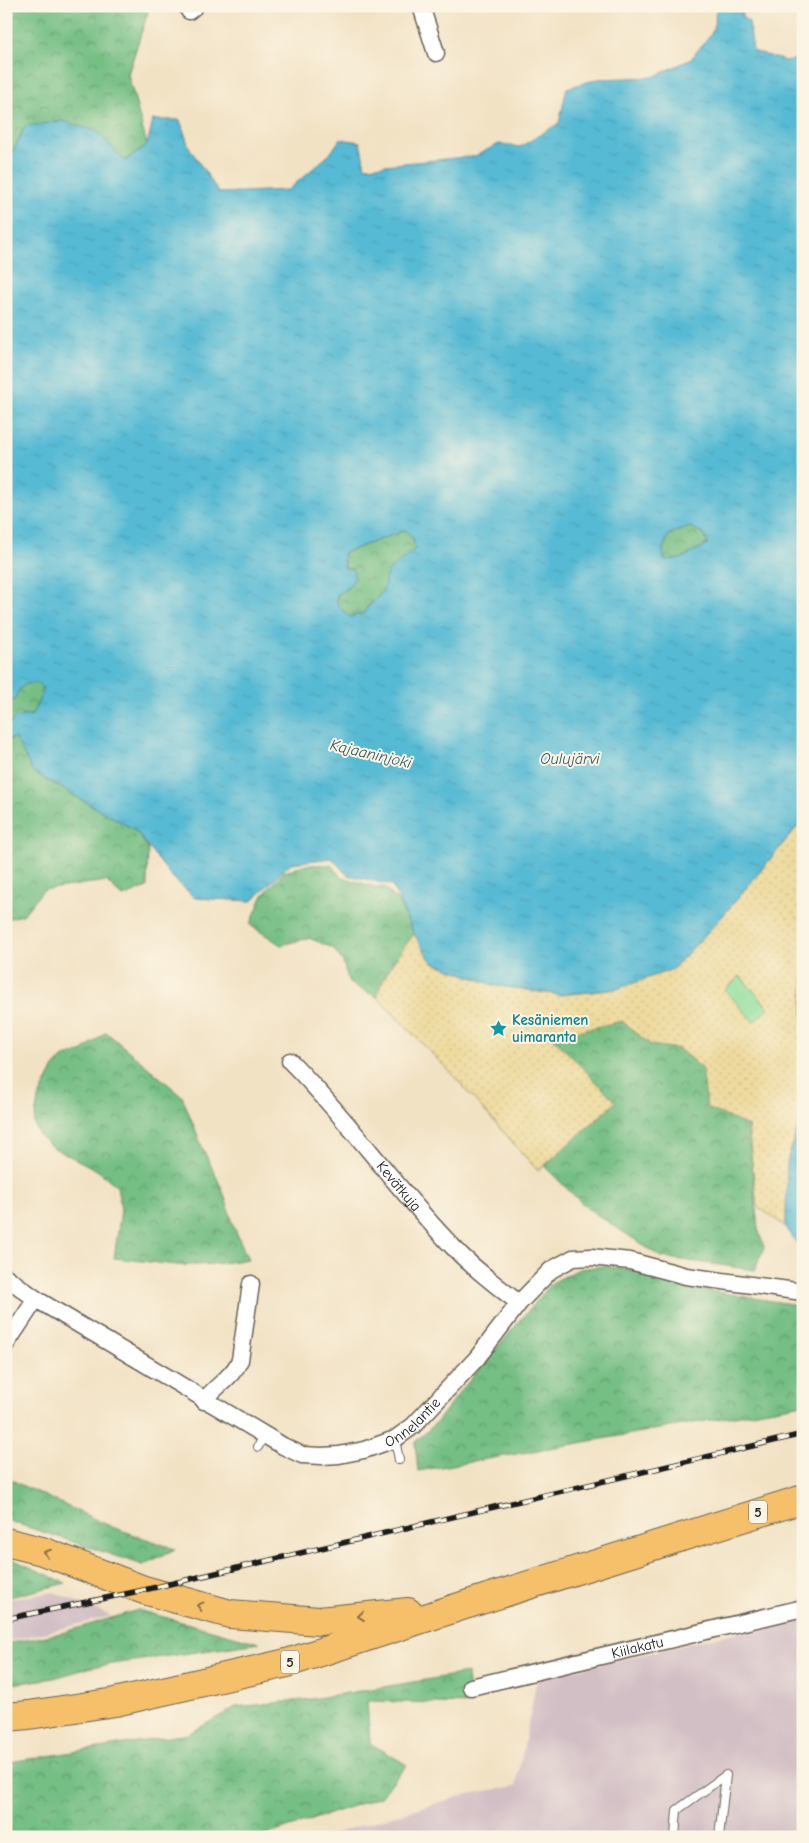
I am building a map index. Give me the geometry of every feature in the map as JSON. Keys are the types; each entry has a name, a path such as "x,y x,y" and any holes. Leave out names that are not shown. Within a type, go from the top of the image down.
{"highway":[{"name":"5","path":"14,1718 115,1702 287,1663 803,1498"},
{"path":"6,1542 42,1551 144,1590 230,1614 319,1621 462,1606"}],"street":[{"path":"421,6 436,54"},
{"name":"Kevätkuja","path":"290,1061 319,1090 440,1234 457,1251 519,1303"},
{"name":"Onnelantie","path":"6,1276 36,1299 204,1400 261,1441 302,1455 322,1456 364,1450 395,1439 413,1426 476,1358 519,1303 551,1270 573,1258 592,1257 630,1261 686,1276 803,1292"},
{"path":"204,1400 236,1369 240,1360 251,1284"},
{"path":"6,1344 36,1299"},
{"name":"Kiilakatu","path":"471,1687 803,1608"}],"lane":[{"path":"395,1439 399,1460"},
{"path":"675,1837 677,1810 726,1776 719,1837"}],"shaded area":[{"path":"54,1592 111,1616 6,1642 6,1600"},
{"path":"803,1617 803,1837 321,1837 468,1794 516,1786 537,1679"}],"green space":[{"path":"6,6 147,6 148,12 128,74 147,145 124,161 98,132 26,126 13,152 6,155"},
{"path":"690,527 703,533 708,544 680,559 664,560 663,549 669,534"},
{"path":"406,530 413,539 415,549 364,613 350,617 337,604 337,595 348,588 343,553"},
{"path":"29,682 40,684 43,692 32,715 24,715 6,724 6,697 9,701"},
{"path":"15,738 33,772 135,830 148,848 147,887 123,897 106,881 43,890 23,915 6,919 6,740"},
{"path":"306,865 331,865 341,877 375,887 384,887 398,901 414,934 388,971 377,997 349,983 343,962 333,948 309,938 281,945 250,925 263,895 284,872"},
{"path":"740,976 769,1008 754,1022 725,990"},
{"path":"622,1021 651,1045 679,1049 702,1068 708,1108 748,1126 758,1229 764,1247 755,1270 661,1257 587,1208 544,1166 616,1102 551,1037"},
{"path":"106,1032 182,1096 203,1149 223,1191 234,1227 248,1259 213,1264 177,1265 114,1258 121,1210 117,1186 97,1170 52,1147 39,1135 34,1123 38,1099 54,1067 62,1058 83,1051"},
{"path":"602,1266 645,1272 686,1287 803,1306 803,1404 418,1471 415,1442 437,1422 552,1283 579,1269"},
{"path":"6,1476 19,1484 112,1527 175,1549 143,1565 6,1520"},
{"path":"6,1559 14,1560 66,1583 6,1598"},
{"path":"138,1610 259,1643 92,1667 54,1678 6,1685 6,1644 62,1633"},
{"path":"467,1673 470,1704 367,1701 370,1743 407,1765 380,1797 260,1837 6,1837 6,1765 16,1761 188,1734 236,1707 312,1699"}],"sand":[{"name":"Kesäniemen uimaranta","path":"803,820 803,1111 787,1162 786,1227 757,1206 748,1126 707,1108 702,1068 679,1049 651,1045 622,1021 552,1037 616,1102 538,1171 451,1073 377,997 388,971 414,934 432,962 493,985 560,995 617,989 721,918"}],"water":[{"name":"Oulujärvi","path":"717,6 742,6 742,17 749,22 753,51 785,61 803,58 803,820 721,918 673,969 617,989 560,995 493,985 432,962 414,934 392,885 347,875 332,858 291,863 252,901 195,898 171,876 135,830 33,772 15,738 6,740 6,724 9,724 16,717 32,715 43,692 40,684 30,683 18,691 15,700 9,701 6,697 6,155 13,152 25,126 63,121 98,132 125,161 147,145 153,120 180,120 189,147 219,193 288,190 330,154 340,139 360,142 365,167 475,156 499,144 520,147 559,123 567,88 598,79 653,77 691,59 713,31","holes":["690,527 703,533 708,544 680,559 664,560 663,549 669,534","406,530 413,539 415,549 388,573 382,592 364,613 350,617 337,604 337,595 348,588 355,578 353,569 344,568 343,553"]},
{"path":"803,1111 803,1246 795,1241 786,1227 787,1162"}],"railway":[{"path":"6,1619 144,1590 803,1434"}],"place":[{"name":"Kesäniemen uimaranta","path":"498,1029"}],"water label":[{"name":"Kajaaninjoki","path":"371,753"}]}
